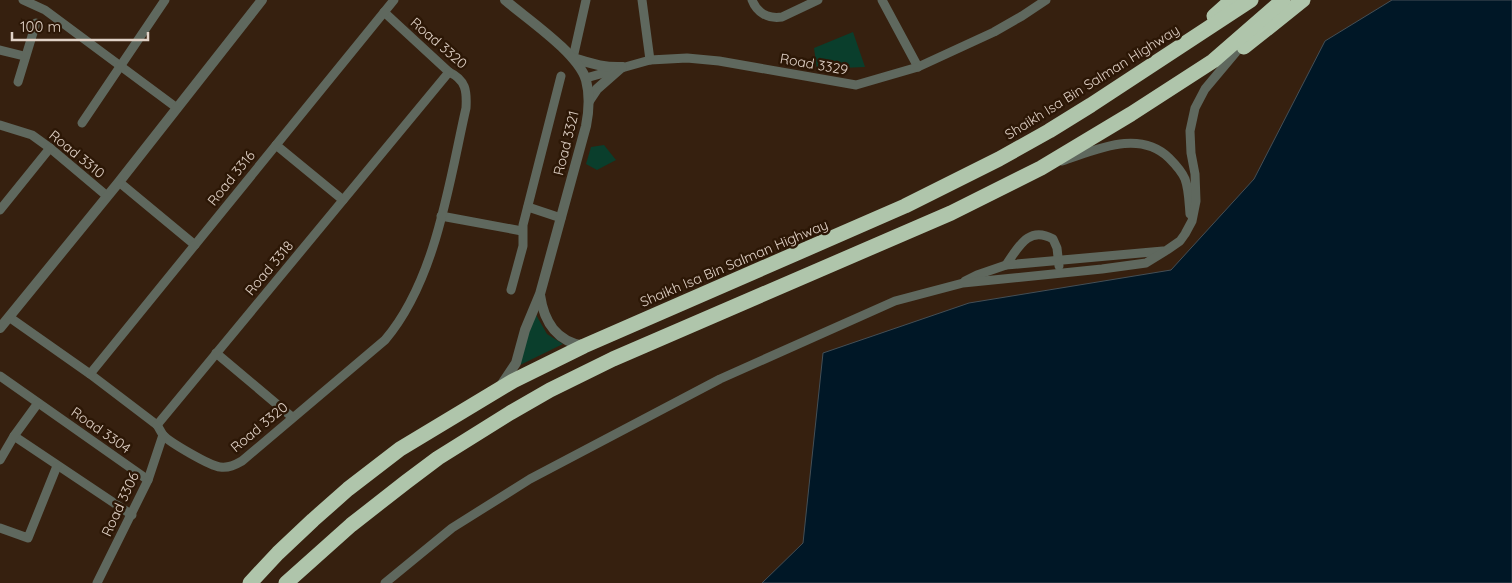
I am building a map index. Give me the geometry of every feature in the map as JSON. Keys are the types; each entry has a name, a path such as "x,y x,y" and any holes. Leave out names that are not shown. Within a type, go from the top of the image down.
{"highway":[{"path":"1190,40 1232,0"},
{"name":"Shaikh Isa Bin Salman Highway","path":"250,583 278,553 348,489 400,449 520,377 584,346 905,206 948,185 1049,131 1141,74 1251,0"},
{"path":"286,583 351,524 406,482 472,436 550,390 613,359 951,213 1041,168 1131,114 1213,61 1283,0"},
{"path":"1213,61 1236,52 1303,0"}],"street":[{"path":"23,0 45,10 177,108"},
{"path":"82,123 165,0"},
{"path":"0,328 119,182 262,0"},
{"name":"Road 3316","path":"90,374 394,0"},
{"name":"Road 3321","path":"491,394 505,380 516,363 528,321 540,294 586,126 589,101 586,78 573,58 505,0"},
{"path":"586,0 573,58 595,66 622,67"},
{"path":"642,0 650,60"},
{"path":"752,0 764,15 776,18 818,0"},
{"path":"882,0 918,66"},
{"name":"Road 3329","path":"586,78 650,60 688,58 706,59 856,85 918,66 994,32 1046,0"},
{"name":"Road 3320","path":"163,435 214,466 232,466 242,461 385,340 397,326 412,301 424,273 441,216 466,108 466,96 458,76 449,72 384,12"},
{"path":"18,82 24,56 36,22"},
{"path":"0,50 24,56"},
{"path":"385,583 460,523 530,479 720,379 895,301 963,283 1146,263 1167,250 1180,241 1192,221 1197,190 1191,146 1191,118 1205,89 1236,52"},
{"path":"589,101 598,89 622,67"},
{"name":"Road 3318","path":"157,424 449,72"},
{"path":"512,290 523,246 522,231 562,76"},
{"name":"Road 3310","path":"0,125 32,136 50,148 107,196"},
{"path":"1041,168 1116,144 1128,143 1147,146 1164,154 1173,162 1185,179 1192,221"},
{"path":"276,145 343,200"},
{"path":"0,210 50,148"},
{"path":"119,182 195,245"},
{"path":"528,207 561,218"},
{"path":"441,216 522,231"},
{"path":"1006,265 1025,239 1039,234 1052,239 1057,248 1059,274"},
{"path":"963,283 977,275 1006,265 1167,250"},
{"name":"Road 3321","path":"540,294 544,315 550,327 565,340 584,346"},
{"path":"9,317 157,424 163,435"},
{"path":"216,353 292,417"},
{"name":"Road 3304","path":"0,376 148,480"},
{"path":"0,460 14,436 38,403"},
{"name":"Road 3306","path":"97,583 148,480 163,435"},
{"path":"14,436 132,515"},
{"path":"0,528 28,538 57,466"}],"green space":[{"path":"853,32 865,67 817,69 814,48"},
{"path":"604,145 616,160 597,170 586,164 591,147"},
{"path":"531,306 547,334 563,344 516,367"}],"water":[{"path":"1392,0 1512,0 1512,583 762,583 803,543 823,353 969,303 1171,270 1254,179 1325,41"}]}
